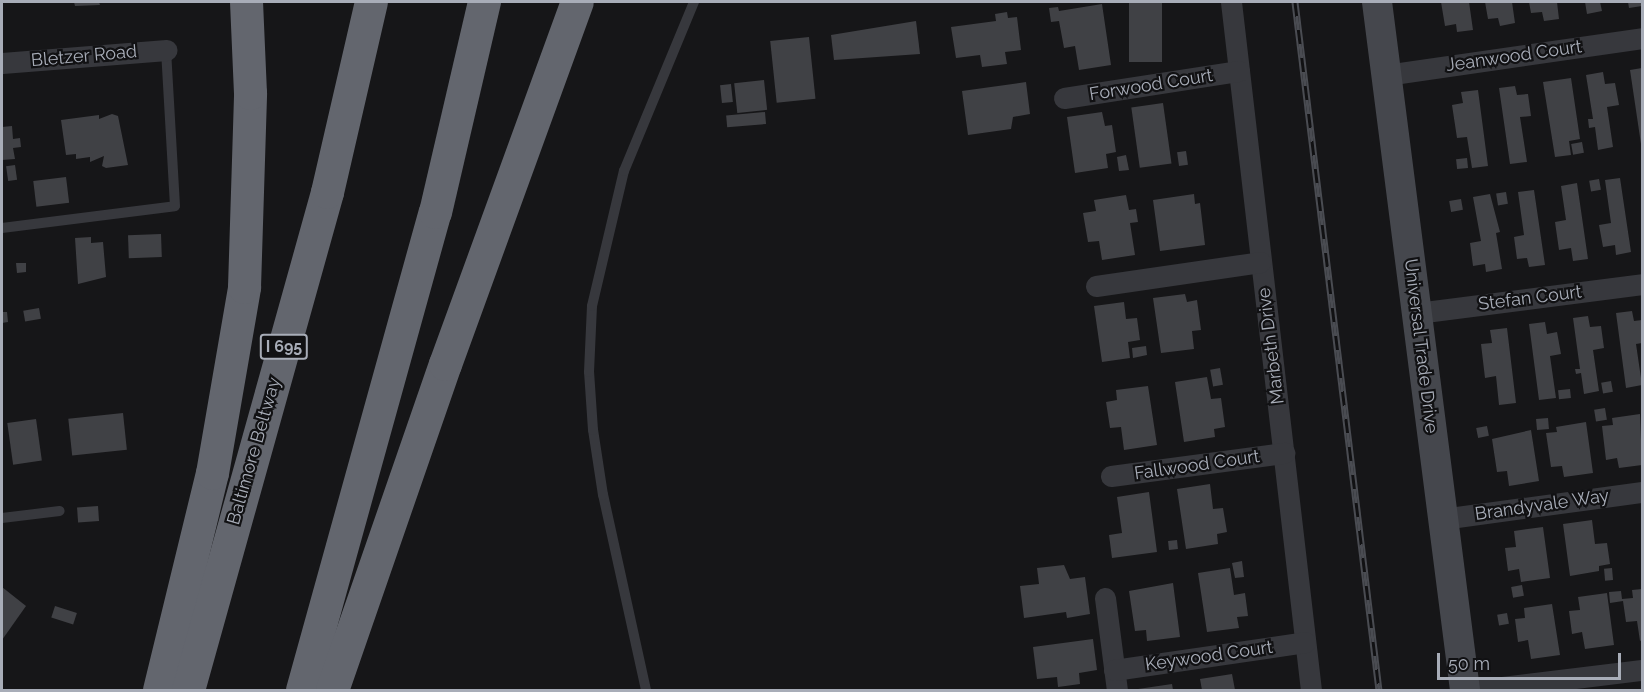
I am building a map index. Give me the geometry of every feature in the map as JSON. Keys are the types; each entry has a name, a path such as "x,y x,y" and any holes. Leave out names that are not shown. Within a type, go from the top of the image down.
{"highway":[{"path":"159,690 212,473 244,287 250,93 246,2"},
{"name":"Baltimore Beltway","path":"188,690 327,192 371,2"},
{"path":"302,690 435,212 484,2"},
{"path":"332,690 577,2"}],"street":[{"name":"Marbeth Drive","path":"1231,2 1311,690"},
{"name":"Universal Trade Drive","path":"1377,2 1465,690"},
{"name":"Jeanwood Court","path":"1386,75 1642,38"},
{"name":"Bletzer Road","path":"2,63 166,50"},
{"name":"Forwood Court","path":"1064,98 1239,71"},
{"path":"1096,286 1260,262"},
{"name":"Stefan Court","path":"1417,313 1642,284"},
{"name":"Fallwood Court","path":"1111,476 1284,453"},
{"name":"Brandyvale Way","path":"1442,519 1642,492"},
{"name":"Keywood Court","path":"1105,598 1115,680 1305,642"},
{"path":"1478,690 1642,670"}],"lane":[{"path":"646,690 603,495 593,430 589,372 592,306 624,171 694,2"},
{"path":"2,228 175,206 166,50"},
{"path":"2,518 60,511"}],"building":[{"path":"74,2 99,2 100,5 75,6"},
{"path":"1129,2 1162,2 1162,62 1129,62"},
{"path":"1441,2 1469,2 1473,30 1457,32 1456,24 1445,26"},
{"path":"1485,2 1512,2 1515,23 1500,26 1498,18 1488,19"},
{"path":"1529,2 1557,2 1559,19 1544,21 1542,12 1531,13"},
{"path":"1585,2 1600,2 1602,11 1587,14"},
{"path":"1628,2 1642,2 1642,6 1629,8"},
{"path":"1102,4 1111,65 1079,70 1075,46 1064,48 1059,21 1051,22 1049,8 1058,7 1059,11"},
{"path":"1007,12 1008,18 1017,17 1021,50 1005,52 1007,64 982,67 980,55 956,58 951,27 996,21 995,14"},
{"path":"916,21 920,54 834,60 831,35"},
{"path":"809,37 815,99 777,103 770,41"},
{"path":"1642,68 1642,144 1641,144 1630,70"},
{"path":"1603,72 1605,84 1615,83 1619,105 1607,107 1613,147 1598,150 1595,127 1589,128 1588,119 1593,119 1586,75"},
{"path":"1571,78 1580,139 1569,141 1571,155 1555,157 1543,82"},
{"path":"764,80 767,110 737,113 734,83"},
{"path":"1026,82 1030,114 1013,117 1011,129 968,135 962,91"},
{"path":"731,84 733,102 722,103 720,85"},
{"path":"1515,86 1517,95 1528,94 1531,116 1520,117 1527,162 1510,164 1499,88"},
{"path":"1478,90 1488,166 1472,168 1467,137 1457,138 1452,105 1463,103 1461,92"},
{"path":"1163,103 1171,163 1140,168 1131,107"},
{"path":"765,112 766,124 727,127 726,115"},
{"path":"1102,112 1105,126 1112,125 1116,152 1106,154 1108,168 1075,173 1067,117"},
{"path":"112,114 118,116 128,165 106,168 102,166 104,156 90,162 90,157 76,159 76,154 66,155 61,120 99,115 99,119"},
{"path":"12,126 13,139 20,138 21,147 13,148 15,159 2,160 2,127"},
{"path":"1582,142 1584,153 1573,155 1571,144"},
{"path":"1186,151 1188,165 1179,166 1177,152"},
{"path":"1126,155 1129,170 1119,171 1117,157"},
{"path":"1467,158 1468,168 1457,169 1456,159"},
{"path":"15,165 17,180 8,181 6,166"},
{"path":"66,177 69,203 36,207 33,181"},
{"path":"1620,178 1631,252 1616,255 1615,245 1603,247 1599,225 1611,223 1605,180"},
{"path":"1599,179 1601,190 1591,192 1589,181"},
{"path":"1577,183 1588,259 1573,261 1571,248 1559,250 1555,222 1566,220 1561,186"},
{"path":"1534,190 1545,265 1529,267 1527,258 1517,259 1514,237 1524,235 1518,192"},
{"path":"1506,192 1508,204 1498,205 1496,194"},
{"path":"1194,194 1195,204 1200,203 1205,245 1160,251 1153,200"},
{"path":"1490,194 1500,232 1496,233 1502,269 1486,272 1485,264 1473,266 1470,243 1481,241 1473,197"},
{"path":"1126,195 1129,210 1136,209 1138,222 1130,223 1135,255 1102,260 1099,241 1088,242 1083,213 1096,211 1094,200"},
{"path":"1461,199 1463,210 1451,212 1449,201"},
{"path":"161,234 162,257 129,258 128,235"},
{"path":"91,237 91,243 103,242 106,277 78,284 75,238"},
{"path":"16,263 26,263 26,272 17,273"},
{"path":"1185,294 1187,302 1197,300 1201,330 1192,331 1194,349 1161,353 1153,298"},
{"path":"1124,302 1126,319 1137,318 1140,340 1128,342 1130,358 1102,362 1094,306"},
{"path":"39,308 41,319 25,322 23,311"},
{"path":"1632,311 1634,321 1642,320 1642,343 1636,344 1642,385 1626,388 1616,313"},
{"path":"2,312 7,312 8,322 2,323"},
{"path":"1588,316 1590,327 1601,326 1604,348 1593,350 1599,391 1584,394 1581,373 1576,374 1575,369 1580,369 1573,318"},
{"path":"1545,322 1547,334 1557,332 1561,354 1550,356 1556,398 1539,400 1529,324"},
{"path":"1507,328 1516,403 1499,405 1496,376 1485,378 1481,344 1492,343 1490,330"},
{"path":"1146,346 1147,355 1133,358 1132,348"},
{"path":"1220,368 1223,385 1213,386 1210,370"},
{"path":"1207,377 1211,399 1221,398 1225,427 1214,429 1215,437 1184,442 1175,382"},
{"path":"1611,381 1613,392 1603,394 1601,383"},
{"path":"1148,386 1157,445 1124,450 1121,427 1110,428 1106,402 1117,400 1116,390"},
{"path":"1570,389 1571,398 1559,399 1558,390"},
{"path":"1605,408 1607,420 1596,422 1594,410"},
{"path":"123,413 127,450 72,456 68,419"},
{"path":"1640,414 1642,465 1619,468 1617,458 1606,460 1602,426 1613,425 1612,418"},
{"path":"1548,418 1549,429 1537,430 1536,419"},
{"path":"36,419 42,461 13,465 7,423"},
{"path":"1586,422 1593,473 1564,477 1562,466 1551,467 1546,433 1557,432 1556,427"},
{"path":"1487,426 1489,436 1478,438 1476,428"},
{"path":"1531,430 1539,481 1509,486 1507,471 1497,472 1492,439"},
{"path":"1210,484 1213,509 1223,508 1227,532 1217,534 1218,544 1186,549 1177,489"},
{"path":"1149,492 1157,552 1112,558 1109,535 1122,533 1117,497"},
{"path":"98,506 99,521 78,522 77,507"},
{"path":"1592,520 1595,544 1607,543 1610,564 1599,566 1599,571 1570,576 1563,524"},
{"path":"1543,527 1550,578 1521,582 1519,569 1508,571 1505,548 1516,547 1514,531"},
{"path":"1177,540 1178,549 1169,550 1168,541"},
{"path":"1242,561 1244,577 1235,578 1232,563"},
{"path":"1064,565 1070,579 1085,577 1090,614 1067,618 1066,612 1024,618 1020,586 1039,584 1037,568"},
{"path":"1230,568 1234,595 1245,593 1248,616 1237,617 1239,628 1207,632 1198,573"},
{"path":"1612,568 1613,580 1605,581 1604,569"},
{"path":"1173,583 1180,637 1147,641 1146,630 1135,631 1129,591"},
{"path":"1522,585 1524,596 1513,598 1511,587"},
{"path":"2,587 26,606 2,640"},
{"path":"1642,589 1642,640 1640,641 1637,621 1626,622 1623,601 1610,603 1609,592 1621,591 1622,599 1633,598 1632,590"},
{"path":"1607,593 1614,645 1585,649 1582,632 1572,634 1569,611 1580,610 1578,597"},
{"path":"1552,604 1560,655 1531,659 1528,640 1518,642 1515,619 1525,618 1524,608"},
{"path":"55,606 77,613 73,625 51,617"},
{"path":"1507,613 1509,624 1499,626 1497,615"},
{"path":"1093,639 1097,670 1079,673 1080,684 1058,687 1057,677 1037,679 1033,647"},
{"path":"1232,674 1235,690 1202,690 1200,679"},
{"path":"1172,684 1173,690 1138,690 1138,689"}],"railway":[{"path":"1295,2 1379,690"}]}
